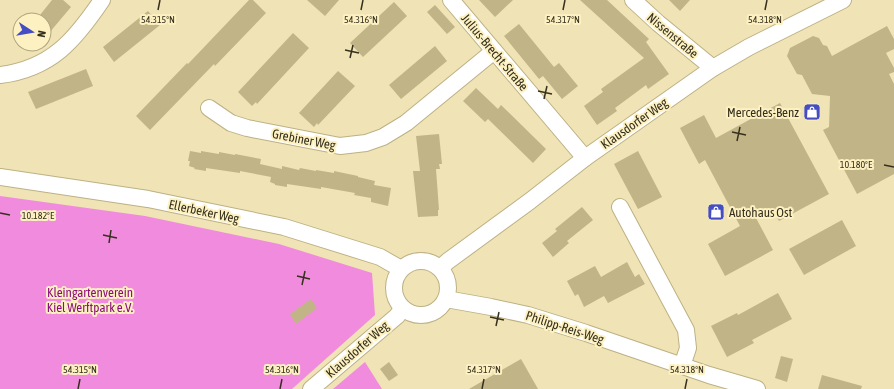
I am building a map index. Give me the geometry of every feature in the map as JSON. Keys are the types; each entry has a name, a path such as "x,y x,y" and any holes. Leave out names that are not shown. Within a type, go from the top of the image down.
{"street":[{"path":"0,75 31,68 52,57 70,43 85,25 102,0"},
{"name":"Julius-Brecht-Straße","path":"451,0 585,158"},
{"name":"Nissenstraße","path":"633,0 658,23 713,68"},
{"name":"Klausdorfer Weg","path":"440,268 585,158 713,68 749,47 843,0"},
{"name":"Grebiner Weg","path":"209,108 231,123 248,128 340,146 366,143 383,137 406,123 494,51"},
{"name":"Ellerbeker Weg","path":"0,177 148,199 284,227 380,257 401,270"},
{"path":"620,207 686,330 688,348 682,366"},
{"path":"420,261 431,263 440,268 448,283 446,299 441,307 429,314 415,315 402,309 396,300 393,289 395,279 401,270 409,263 420,261"},
{"name":"Philipp-Reis-Weg","path":"446,299 528,315 757,389"},
{"name":"Klausdorfer Weg","path":"311,389 396,316 402,309"}],"green space":[{"name":"Kleingartenverein Kiel Werftpark e.V.","path":"0,196 145,216 279,244 372,273 375,315 292,389 0,389"},
{"path":"365,362 382,389 333,389"}],"building":[{"path":"52,0 63,0 71,7 52,30 52,12 42,12"},
{"path":"249,0 253,0 266,13 150,130 136,116"},
{"path":"307,0 339,0 325,16"},
{"path":"479,0 513,0 495,17"},
{"path":"580,0 607,0 649,39 646,42 669,74 648,89 646,85 615,108 617,111 597,125 584,106 603,92 601,89 644,58"},
{"path":"669,0 690,0 680,11"},
{"path":"394,2 407,16 363,57 350,43"},
{"path":"435,5 455,27 447,34 427,12"},
{"path":"148,11 160,25 114,62 103,47"},
{"path":"519,24 554,67 559,63 578,86 562,99 543,76 539,79 504,36"},
{"path":"887,26 894,39 894,49 886,53 894,68 894,72 889,74 894,84 894,174 857,194 823,130 829,127 830,96 812,94 802,75 797,74 787,56 790,48 813,36 819,38 823,45 827,46 832,56"},
{"path":"293,33 309,48 257,104 256,102 252,106 238,92"},
{"path":"435,46 447,61 401,99 389,85"},
{"path":"86,69 93,86 36,109 28,92"},
{"path":"338,71 355,86 318,125 317,123 314,127 299,113"},
{"path":"476,88 498,109 501,105 546,149 533,163 488,119 485,122 463,101"},
{"path":"780,103 829,194 779,221 773,210 756,218 773,250 725,276 708,244 740,226 705,160 699,164 680,128 704,115 716,138"},
{"path":"439,134 442,164 439,164 440,169 436,169 439,210 438,216 418,217 413,171 420,171 416,136"},
{"path":"190,151 219,154 219,152 261,159 260,164 282,169 282,166 299,170 300,168 334,173 334,171 358,176 375,181 374,185 391,188 388,206 371,202 371,198 354,195 355,193 321,187 321,189 287,184 287,187 275,185 270,182 271,177 240,171 240,173 206,168 206,171 194,169 195,168 189,166 190,161 188,161"},
{"path":"638,151 662,197 638,209 614,164"},
{"path":"582,207 593,220 567,241 569,243 553,257 542,243 557,231 555,229"},
{"path":"842,220 856,246 804,275 789,249"},
{"path":"627,262 635,277 639,274 645,284 608,303 604,296 584,307 578,294 575,296 567,281 595,266 601,277"},
{"path":"778,293 792,319 752,340 754,343 727,357 711,326 737,313 738,315"},
{"path":"311,299 317,308 296,324 290,314"},
{"path":"781,356 793,359 787,382 775,378"},
{"path":"521,359 538,389 469,389"},
{"path":"389,362 398,375 389,381 380,369"},
{"path":"822,375 862,386 861,389 818,389"}],"place":[{"name":"Mercedes-Benz","path":"812,112"},
{"name":"Autohaus Ost","path":"716,212"}]}
